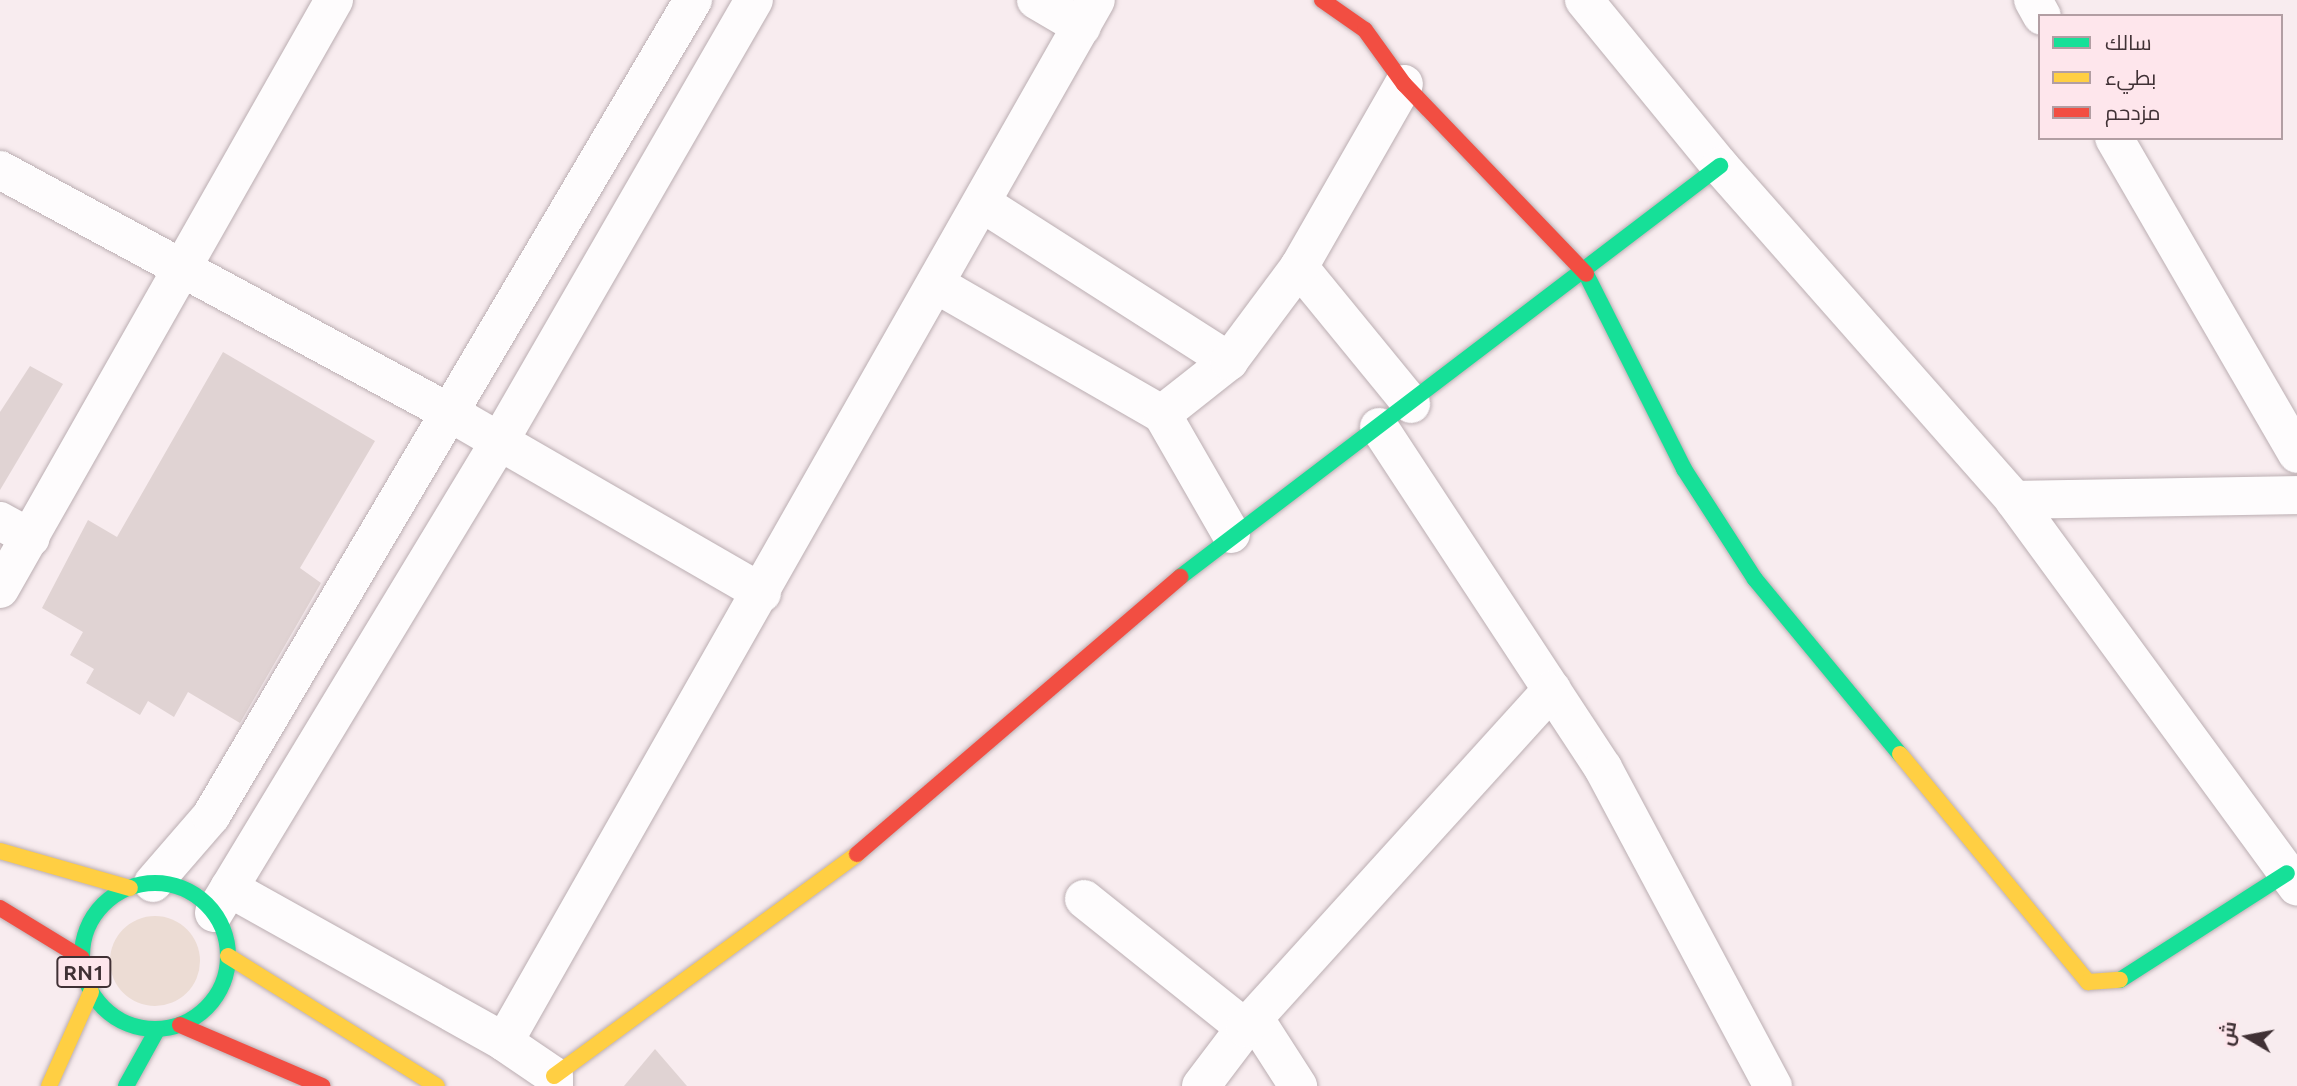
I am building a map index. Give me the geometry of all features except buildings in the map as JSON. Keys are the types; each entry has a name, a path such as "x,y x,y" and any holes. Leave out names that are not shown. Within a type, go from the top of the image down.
{"street":[{"path":"0,589 16,530 181,272 334,0"},
{"path":"141,885 211,816 452,414 693,0"},
{"path":"437,1086 228,956 222,901 499,442 754,0"},
{"path":"504,1042 939,286 1089,13 1037,0"},
{"path":"1322,0 1365,30 1404,84 1583,268 1684,470 1747,568 2088,982 2127,980 2292,880 2014,500 1720,166 1584,0"},
{"path":"1162,414 1229,361 1299,267 1404,84"},
{"path":"2115,140 2297,454"},
{"path":"0,851 141,885 176,886 222,901 504,1042 554,1081 811,893 1231,534 1410,404 1583,268 1720,166"},
{"path":"0,170 181,272 452,414 762,593"},
{"path":"985,205 1229,361"},
{"path":"1299,267 1410,404"},
{"path":"939,286 1162,414 1231,534"},
{"path":"1378,426 1603,768 1773,1086"},
{"path":"2014,500 2297,495"},
{"path":"1201,1086 1250,1023 1552,690"},
{"name":"RN1","path":"141,885 94,916 82,958 91,992 119,1020 157,1030 180,1025 215,998 228,956"},
{"path":"1084,900 1250,1023 1298,1086"},
{"name":"RN1","path":"0,908 82,958"},
{"path":"49,1086 91,992"},
{"path":"180,1025 322,1086"},
{"path":"126,1086 157,1030"}],"shaded area":[{"path":"155,916 172,920 187,929 196,944 200,961 196,978 187,993 172,1002 155,1006 138,1002 123,993 114,978 110,961 114,944 123,929 138,920"}],"traffic: fast":[{"path":"1180,577 1720,166"},
{"path":"1586,274 1684,469 1755,579 1900,754"},
{"path":"2120,980 2287,873"},
{"path":"155,883 183,889 206,905 222,928 228,956 222,984 206,1007 183,1023 155,1029 127,1023 104,1007 88,984 82,956 88,928 104,905 127,889 155,883"},
{"path":"126,1086 157,1030"}],"traffic: slow":[{"path":"1900,754 2088,982 2120,980"},
{"path":"0,851 130,888"},
{"path":"554,1076 857,854"},
{"path":"228,956 437,1086"},
{"path":"49,1086 91,992"}],"traffic: jam":[{"path":"1322,0 1365,30 1404,84 1586,274"},
{"path":"857,854 1180,577"},
{"path":"0,908 82,958"},
{"path":"180,1025 322,1086"}]}
